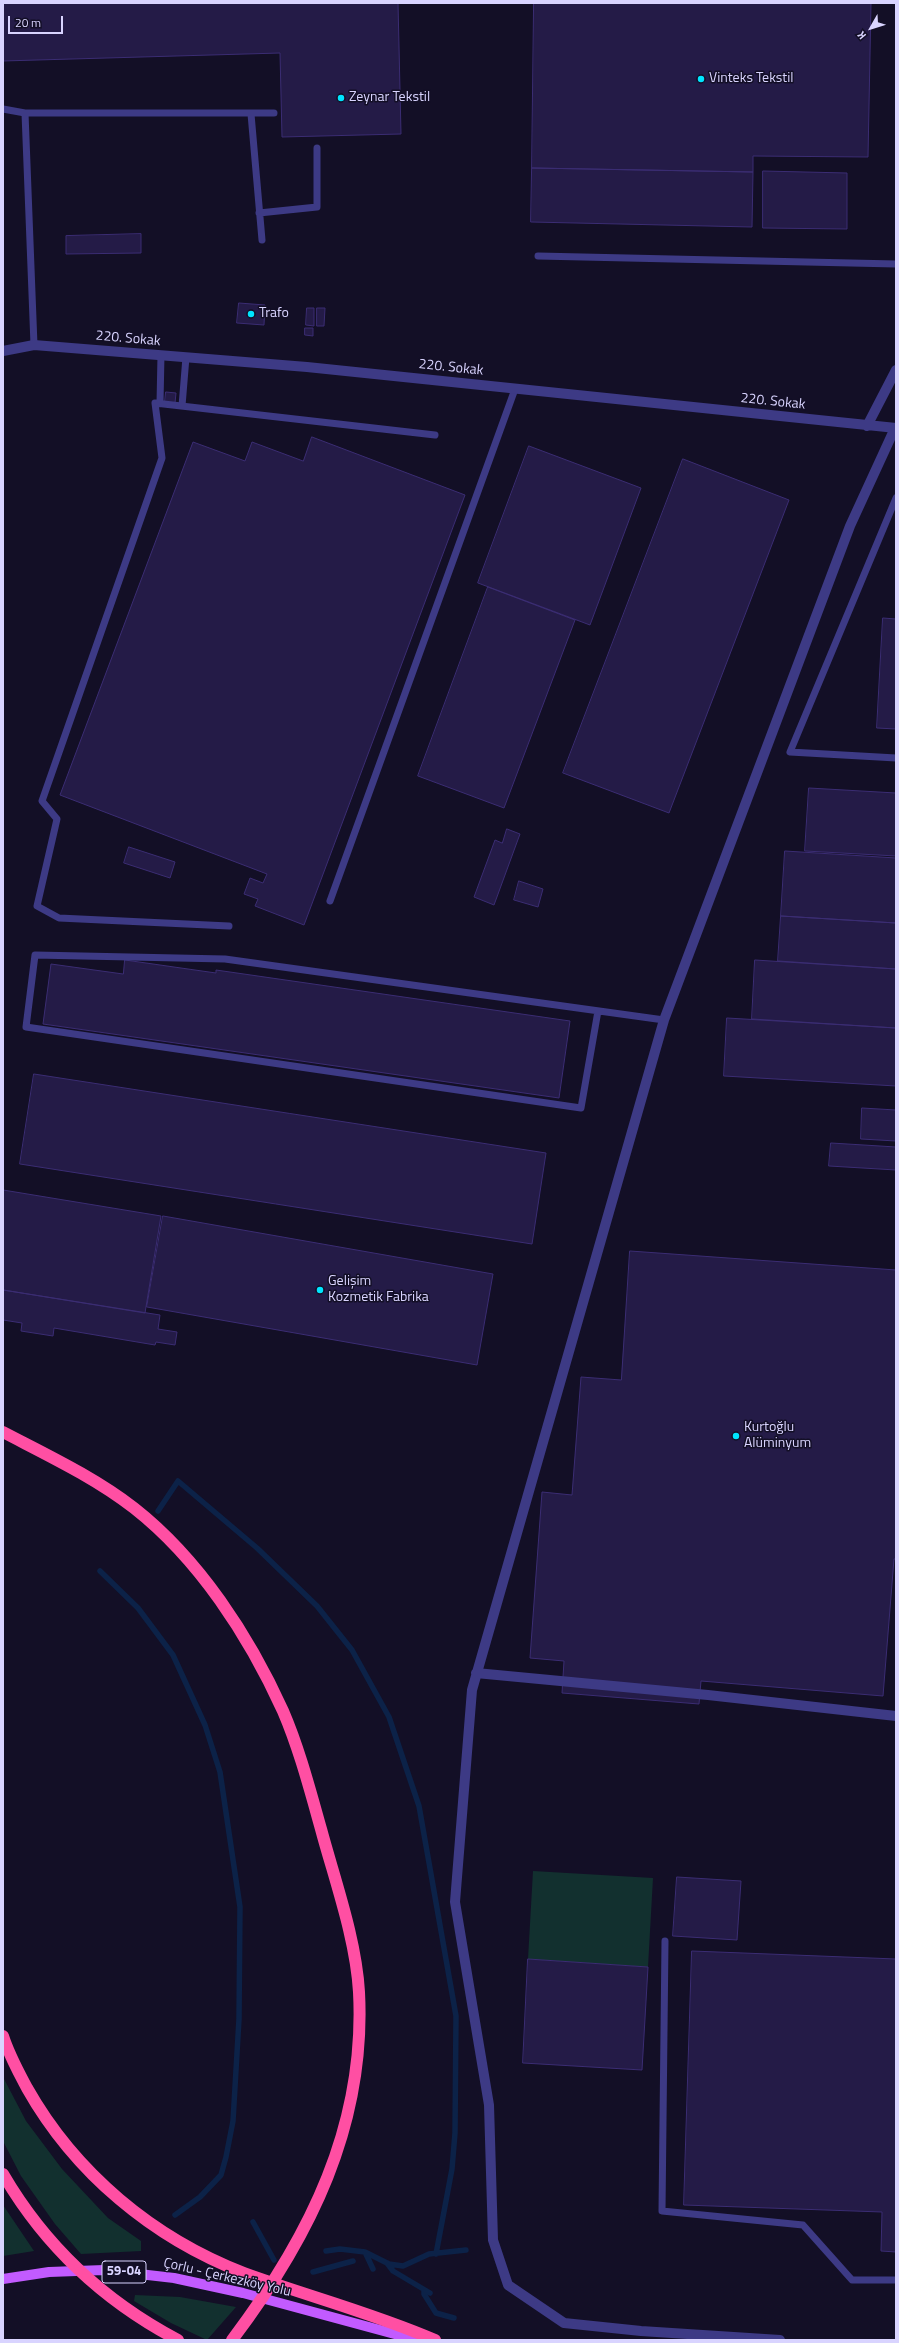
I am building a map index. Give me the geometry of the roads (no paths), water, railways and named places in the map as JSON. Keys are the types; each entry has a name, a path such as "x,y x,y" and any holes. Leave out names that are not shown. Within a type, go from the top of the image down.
{"highway":[{"path":"3,1432 83,1474 134,1508 167,1538 197,1572 228,1612 262,1668 284,1714 312,1797 347,1922 359,1992 356,2061 347,2123 334,2163 315,2209 267,2292 232,2340"},
{"path":"3,2036 9,2055 41,2111 78,2161 125,2205 162,2232 242,2272 435,2340"},
{"path":"3,2174 21,2202 62,2254 111,2297 149,2324 178,2340"}],"main road":[{"name":"Çorlu - Çerkezköy Yolu","path":"3,2279 49,2272 104,2270 174,2278 243,2293 417,2340"}],"street":[{"name":"220. Sokak","path":"3,351 34,345 307,367 895,428"},
{"path":"867,426 896,370"},
{"path":"780,2340 641,2331 564,2323 508,2285 493,2240 489,2105 455,1902 472,1690 664,1020 850,526 895,428"},
{"path":"476,1674 708,1695 896,1716"}],"lane":[{"path":"3,109 25,113 274,113"},
{"path":"25,113 34,345"},
{"path":"251,114 262,240"},
{"path":"259,213 317,207 317,148"},
{"path":"538,256 896,264"},
{"path":"160,404 161,356"},
{"path":"182,406 186,357"},
{"path":"330,901 515,389"},
{"path":"229,926 59,918 37,906 57,819 42,801 162,458 155,403 435,434"},
{"path":"896,498 790,752 896,758"},
{"path":"598,1010 581,1108 26,1027 35,955 225,959 598,1010 664,1020"},
{"path":"665,1941 662,2211 802,2225 852,2280 896,2280"}],"waterway":[{"path":"158,1511 178,1481 257,1548 317,1606 352,1650 389,1717 419,1806 456,2016 455,2133 452,2169 436,2254"},
{"path":"100,1571 138,1608 173,1655 205,1725 220,1772 240,1907 239,2019 233,2121 226,2157 221,2175 200,2197 175,2215"},
{"path":"253,2222 274,2260"},
{"path":"326,2251 340,2249 365,2252 373,2269"},
{"path":"365,2252 389,2264 403,2266 429,2254 466,2250"},
{"path":"313,2272 353,2261"},
{"path":"387,2263 393,2271 430,2293"},
{"path":"424,2290 424,2294 436,2313 454,2318"}],"place":[{"name":"Vinteks Tekstil","path":"701,79"},
{"name":"Zeynar Tekstil","path":"341,98"},
{"name":"Trafo","path":"251,314"},
{"name":"Gelişim Kozmetik Fabrika","path":"320,1290"},
{"name":"Kurtoğlu Alüminyum","path":"736,1436"}]}
